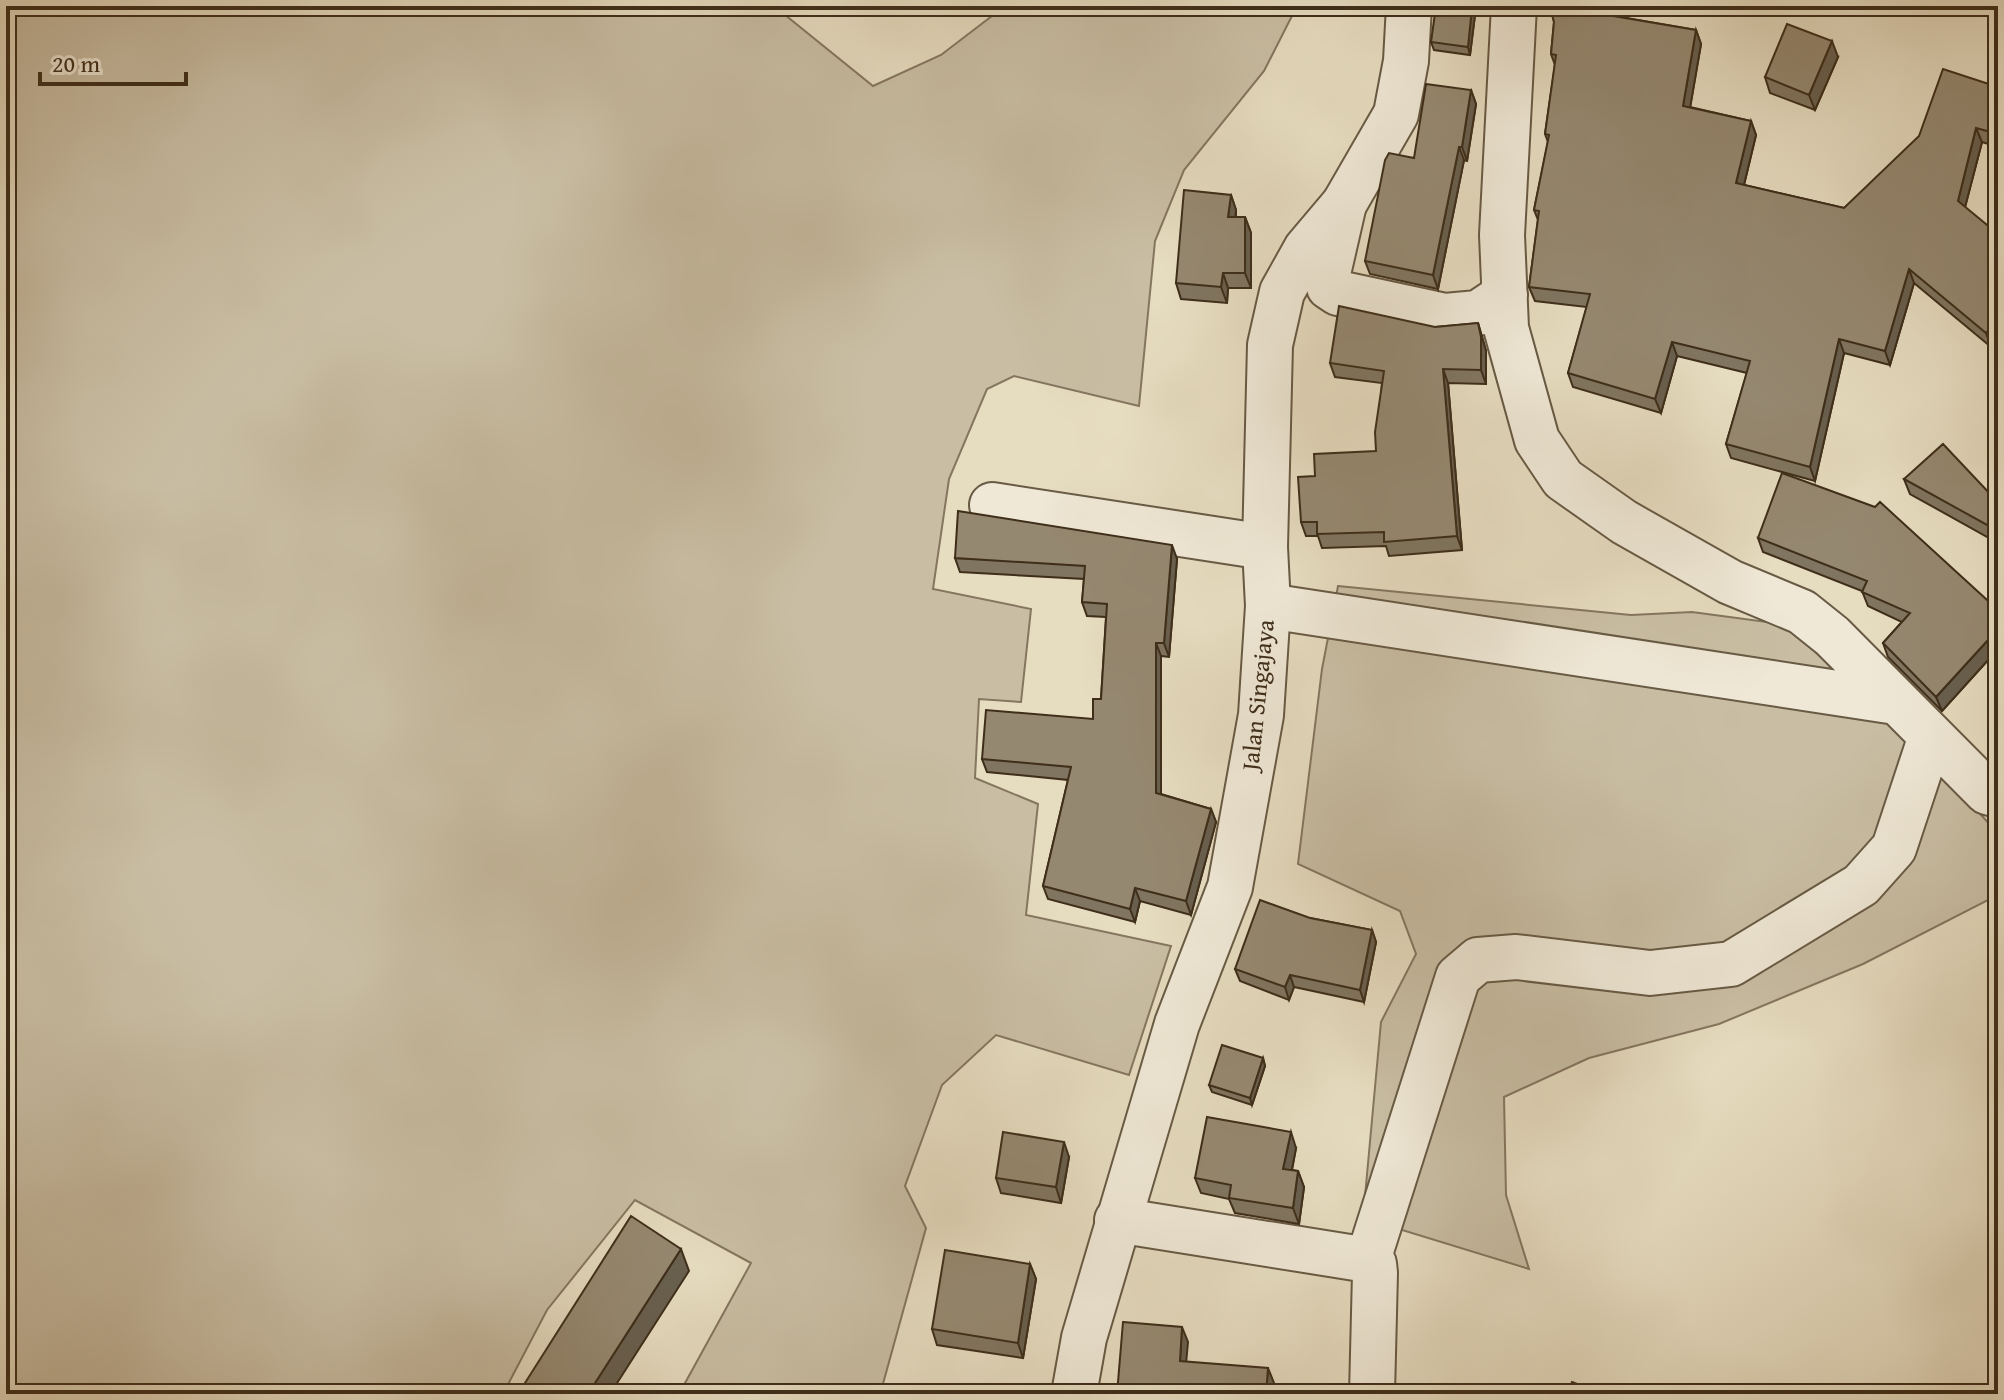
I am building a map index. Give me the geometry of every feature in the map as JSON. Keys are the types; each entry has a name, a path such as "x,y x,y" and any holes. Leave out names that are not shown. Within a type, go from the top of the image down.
{"street":[{"name":"Jalan Singajaya","path":"1074,1394 1084,1338 1177,1024 1230,887 1261,715 1268,606 1265,547 1270,345 1282,292 1306,249 1344,204 1396,114 1406,61 1409,6"},
{"path":"1514,6 1503,219 1506,328 1537,440 1563,479 1624,522 1730,582 1802,612 1832,636 1987,792 1998,795"},
{"path":"1344,204 1327,278 1329,287 1338,293 1445,316 1478,313 1505,295"},
{"path":"992,505 1265,547"},
{"path":"1268,606 1896,702"},
{"path":"1368,1260 1458,977 1478,960 1516,957 1650,973 1731,964 1861,885 1894,848 1931,736"},
{"path":"1117,1220 1368,1260 1374,1264 1372,1394"}],"shaded area":[{"path":"6,6 774,6 873,86 941,55 1005,6 1297,6 1264,71 1184,170 1155,241 1139,406 1014,376 987,389 949,479 933,589 1031,609 1021,702 979,699 975,778 1038,804 1026,915 1171,946 1129,1075 996,1035 942,1085 905,1186 926,1228 881,1391 679,1394 751,1263 635,1200 547,1310 503,1394 6,1394"},
{"path":"1338,586 1631,615 1692,612 1782,624 1901,724 1998,834 1998,895 1863,964 1719,1024 1589,1058 1504,1097 1506,1195 1529,1269 1363,1218 1381,1022 1416,954 1400,911 1298,864 1322,669"}],"building":[{"path":"1436,6 1472,7 1468,47 1431,42"},
{"path":"1550,6 1618,6 1608,15 1696,30 1683,106 1751,121 1736,183 1844,208 1919,136 1943,69 1998,87 1998,134 1976,128 1958,201 1998,234 1998,318 1986,333 1909,269 1885,351 1839,339 1810,467 1726,444 1750,361 1672,342 1655,399 1568,373 1590,294 1529,287 1539,211 1534,210 1549,135 1545,134 1556,55 1551,54 1554,22"},
{"path":"1787,24 1832,41 1809,95 1765,77"},
{"path":"1426,84 1471,90 1462,147 1459,147 1433,275 1365,261 1385,160 1389,153 1414,158"},
{"path":"1184,190 1231,195 1228,217 1245,217 1245,273 1223,273 1221,287 1176,283"},
{"path":"1339,306 1435,327 1478,323 1481,370 1443,369 1457,536 1384,542 1384,532 1317,534 1317,522 1301,522 1298,477 1315,476 1314,454 1376,451 1375,432 1384,371 1330,363"},
{"path":"1943,444 1993,497 1998,488 1998,531 1904,479"},
{"path":"1782,473 1875,507 1880,502 1998,610 1998,629 1936,697 1883,643 1910,613 1862,592 1867,581 1758,538"},
{"path":"958,511 1172,545 1164,643 1156,643 1156,793 1211,809 1186,901 1135,888 1130,909 1043,886 1071,767 982,759 986,710 1093,719 1093,699 1101,699 1107,604 1082,602 1085,566 955,558"},
{"path":"1260,900 1310,918 1372,930 1360,990 1290,975 1285,987 1235,969"},
{"path":"1222,1045 1263,1058 1250,1098 1209,1085"},
{"path":"1207,1117 1291,1132 1283,1169 1298,1171 1293,1208 1229,1198 1231,1185 1195,1178"},
{"path":"1003,1132 1064,1142 1056,1187 996,1178"},
{"path":"631,1216 681,1249 588,1394 518,1394"},
{"path":"945,1250 1030,1264 1018,1343 932,1329"},
{"path":"1123,1322 1182,1327 1180,1361 1268,1368 1266,1394 1117,1394"},
{"path":"1572,1382 1603,1394 1567,1394"}]}
